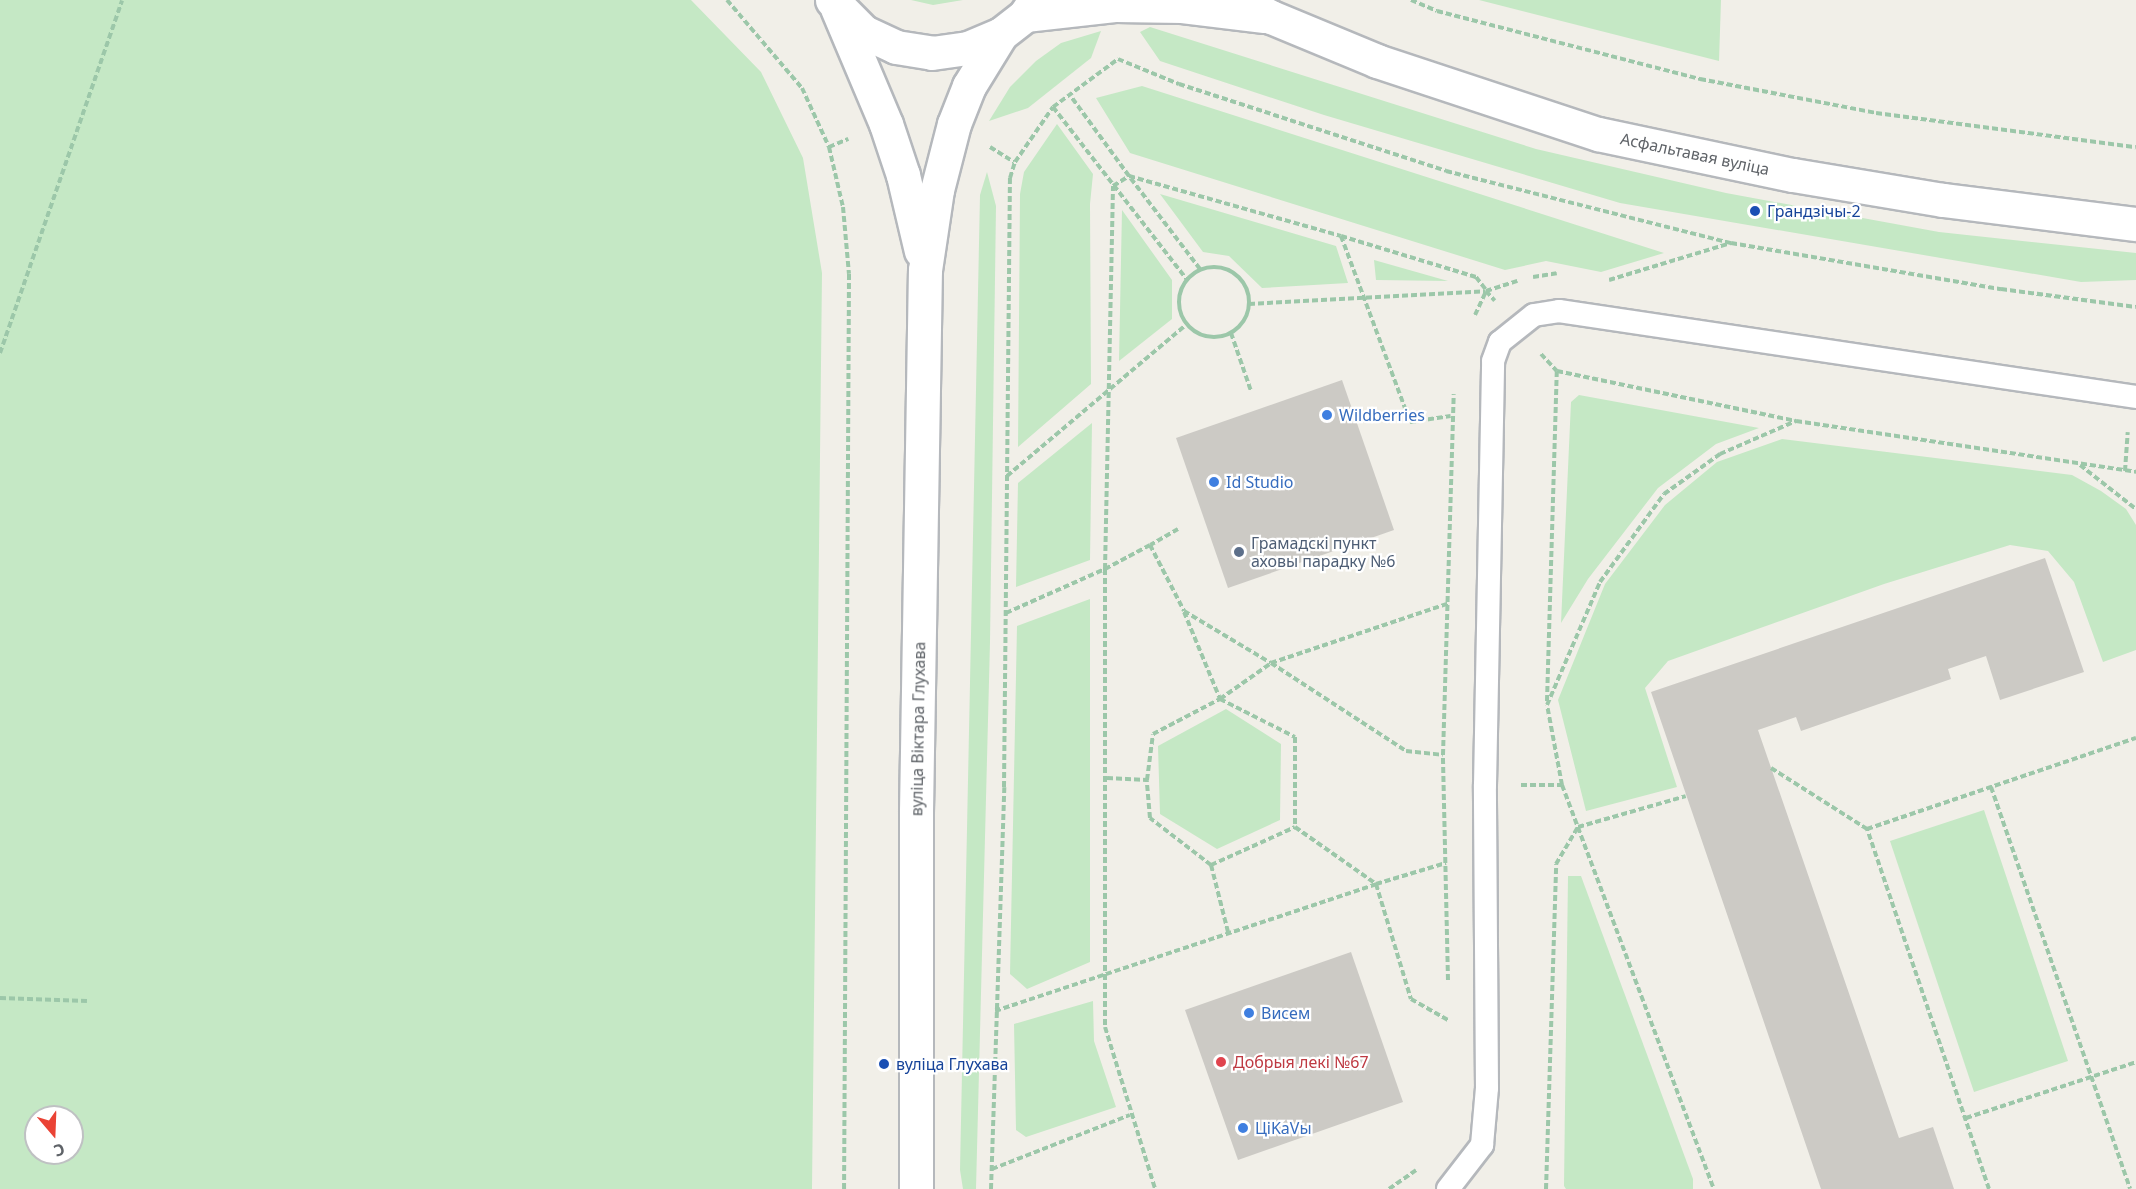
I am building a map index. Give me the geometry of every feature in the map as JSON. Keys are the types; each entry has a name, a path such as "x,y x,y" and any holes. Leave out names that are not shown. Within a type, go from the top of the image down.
{"street":[{"name":"Асфальтавая вуліца","path":"1240,0 1271,17 1393,67 1598,134 1793,175 1943,200 2136,224"},
{"name":"Асфальтавая вуліца","path":"834,4 864,32 897,47 932,53 968,48 1020,16 1116,6 1171,6 1271,17"},
{"name":"вуліца Віктара Глухава","path":"834,4 903,175 925,270"},
{"name":"вуліца Віктара Глухава","path":"916,1189 916,810 925,270 937,190 954,124 969,86 1020,16"}],"lane":[{"path":"1448,1189 1482,1145 1487,1088 1485,785 1493,361 1500,342 1534,315 1559,311 2136,397"}],"path":[{"path":"0,353 122,0"},
{"path":"727,0 802,88 829,147 843,207 849,274 844,1189"},
{"path":"1411,0 1437,11 1700,79 1876,113 2136,147"},
{"path":"991,1189 1006,613 1010,178 1015,162 1053,107 1118,59 1179,84 1446,171 1731,243 2001,289 2136,307"},
{"path":"1070,95 1200,270"},
{"path":"1053,107 1187,280"},
{"path":"1113,186 1129,176 1476,277 1517,328"},
{"path":"1113,186 1105,568 1107,778 1105,1027 1130,1115 1155,1189"},
{"path":"1341,236 1410,422 1451,416"},
{"path":"1602,279 1612,280 1731,243"},
{"path":"1223,268 1234,273 1243,281 1249,304 1240,326 1231,333 1207,336 1187,324 1179,302 1187,280 1200,270 1223,268"},
{"path":"1249,304 1486,291 1548,272 1570,275"},
{"path":"1007,476 1187,324"},
{"path":"1231,333 1251,391"},
{"path":"1714,1189 1562,785 1546,705 1557,371 1796,421 2136,472"},
{"path":"1546,705 1600,582 1664,494 1720,454 1796,421"},
{"path":"2126,471 2128,428"},
{"path":"2080,465 2136,509"},
{"path":"1006,613 1105,568 1178,529"},
{"path":"1150,545 1184,611 1220,699 1295,736 1295,827"},
{"path":"1228,932 1210,865 1150,818 1147,780 1153,734 1220,699 1271,663 1448,603 1490,595"},
{"path":"1184,611 1271,663 1406,752 1443,754"},
{"path":"1867,829 2136,738"},
{"path":"1771,768 1867,829 1989,1189"},
{"path":"1107,778 1147,780"},
{"path":"1485,785 1562,785"},
{"path":"1991,787 2130,1189"},
{"path":"1546,1189 1556,864 1578,827 1686,796"},
{"path":"1210,865 1295,827"},
{"path":"1295,827 1376,884 1411,999 1449,1020"},
{"path":"994,1011 1228,932 1446,863"},
{"path":"0,998 87,1001"},
{"path":"1965,1118 2136,1062"},
{"path":"992,1169 1130,1115"},
{"path":"1389,1189 1422,1166"}],"green space":[{"path":"0,0 691,0 761,72 803,158 822,273 812,1189 0,1189"},
{"path":"911,0 963,0 933,5"},
{"path":"1479,0 1721,0 1719,61"},
{"path":"1150,27 1536,149 1726,193 1939,232 2136,253 2136,280 2081,282 1620,203 1324,115 1160,61 1140,32"},
{"path":"1101,31 1091,58 1028,108 989,121 1010,87 1036,61 1061,43"},
{"path":"1142,86 1664,253 1601,272 1546,261 1505,270 1130,153 1096,98"},
{"path":"1057,124 1093,174 1090,204 1091,384 1018,447 1020,194 1024,172"},
{"path":"987,172 996,206 990,642 976,1189 963,1189 960,1170 980,195"},
{"path":"1160,194 1336,246 1348,283 1262,288 1229,256 1203,252"},
{"path":"1122,210 1172,280 1172,319 1119,361"},
{"path":"1374,260 1448,281 1376,280"},
{"path":"1579,395 1759,428 1716,444 1658,488 1588,579 1561,623 1571,402"},
{"path":"1092,423 1090,560 1016,587 1018,483"},
{"path":"1782,439 2072,475 2101,491 2126,509 2136,525 2136,650 2103,662 2074,582 2048,551 2010,545 1884,584 1668,661 1645,688 1677,787 1586,811 1558,700 1605,584 1665,505 1717,462"},
{"path":"1090,599 1090,962 1027,989 1010,974 1017,626"},
{"path":"1226,709 1281,744 1280,820 1217,849 1160,814 1158,746"},
{"path":"1984,810 2068,1061 1974,1092 1890,841"},
{"path":"1568,876 1581,876 1693,1179 1693,1189 1566,1189 1564,1186"},
{"path":"1093,1001 1094,1041 1116,1107 1026,1137 1016,1130 1014,1024"}],"building":[{"path":"1342,380 1394,530 1228,588 1176,438"},
{"path":"2045,558 2084,672 2000,700 1986,656 1948,669 1951,679 1801,731 1796,717 1758,730 1899,1138 1933,1127 1954,1189 1821,1189 1651,692"},
{"path":"1351,952 1403,1102 1238,1160 1185,1010"}],"place":[{"name":"Грандзічы-2","path":"1755,211"},
{"name":"Wildberries","path":"1327,415"},
{"name":"Id Studio","path":"1214,482"},
{"name":"Грамадскі пункт аховы парадку №6","path":"1239,552"},
{"name":"Висем","path":"1249,1013"},
{"name":"Добрыя лекі №67","path":"1221,1062"},
{"name":"вуліца Глухава","path":"884,1064"},
{"name":"ЦiKaVы","path":"1243,1128"}]}
